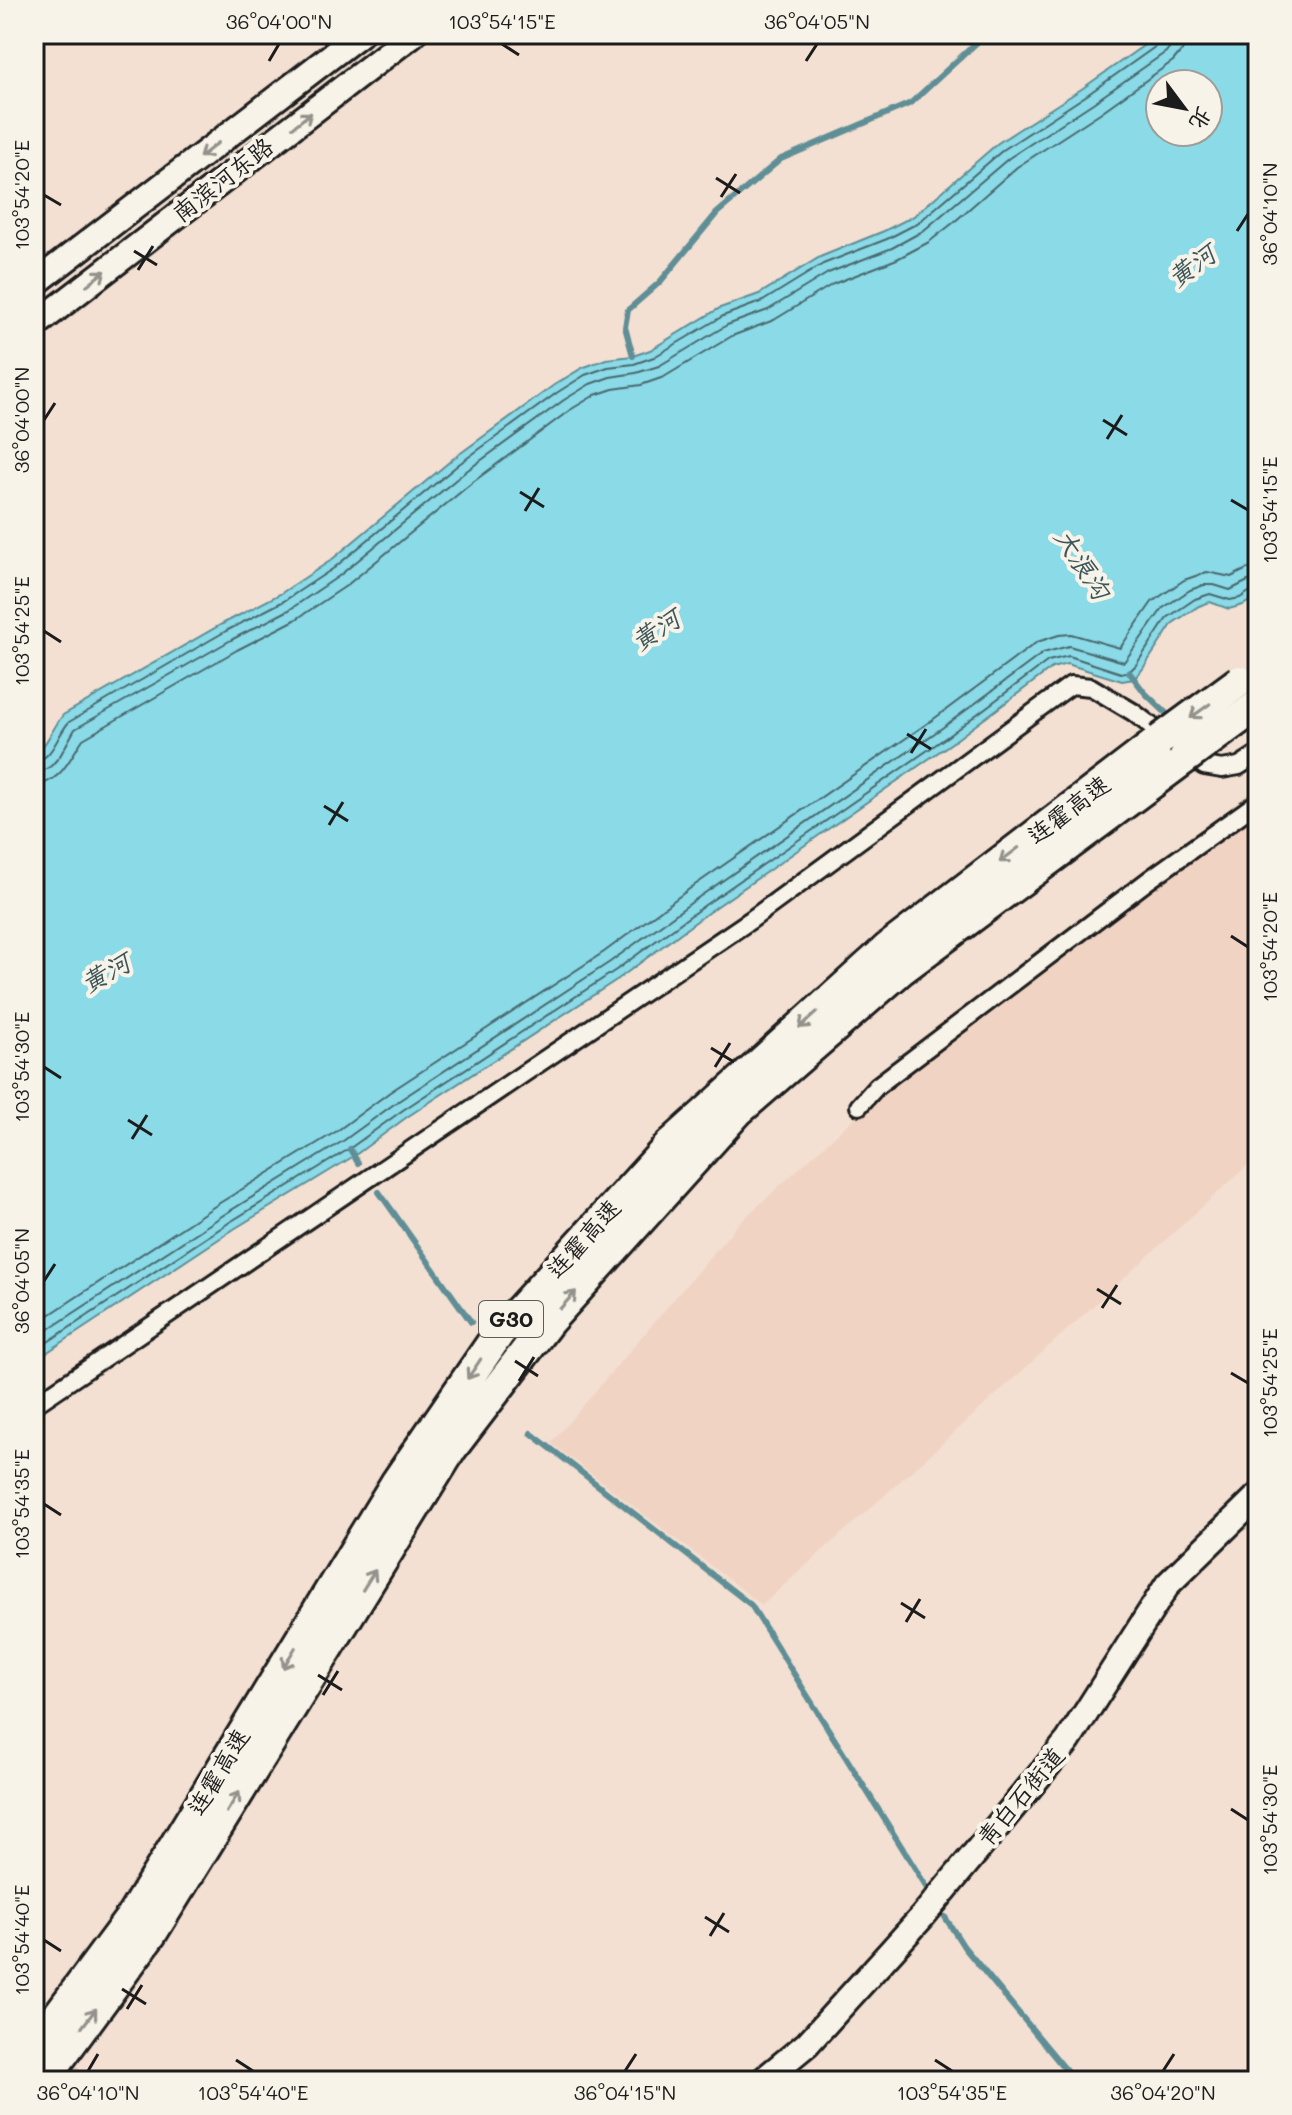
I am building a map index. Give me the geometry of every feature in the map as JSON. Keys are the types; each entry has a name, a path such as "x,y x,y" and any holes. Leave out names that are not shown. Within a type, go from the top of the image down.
{"highway":[{"name":"连霍高速","path":"34,2048 132,1916 396,1483 499,1333 670,1145 888,948 1160,740 1252,685"},
{"name":"连霍高速","path":"43,2081 151,1934 451,1449 549,1321 738,1111 902,969 1184,759 1252,685"}],"main road":[{"name":"南滨河东路","path":"34,284 360,34"},
{"name":"南滨河东路","path":"34,326 413,34"},
{"name":"青白石街道","path":"762,2081 807,2044 922,1917 1068,1741 1168,1584 1258,1496"}],"street":[{"path":"34,1405 752,919 1071,685 1091,687 1133,712 1204,766 1222,769 1239,766 1258,754"},
{"path":"859,1106 877,1086 1150,879 1258,802"}],"shaded area":[{"path":"1258,796 1258,1156 762,1605 551,1443 739,1223 976,1007"}],"water":[{"name":"黄河","path":"1160,34 1258,34 1258,596 1229,609 1210,602 1173,623 1134,679 1122,681 1067,664 1052,668 953,742 621,977 407,1117 354,1156 234,1229 34,1361 34,757 63,715 280,594 330,561 454,458 554,385 582,368 606,359 633,356 650,350 720,308 759,294 820,257 914,216 998,143"}],"waterway":[{"path":"633,356 625,327 628,310 660,282 717,213 781,159 911,103 986,34"},
{"name":"大浪沟","path":"1129,672 1167,714"},
{"path":"350,1149 358,1163"},
{"path":"379,1192 471,1322"},
{"path":"531,1433 751,1605 926,1886"},
{"path":"945,1917 964,1947 1075,2081"}],"tunnel":[{"path":"59,2050 77,2081"}]}
